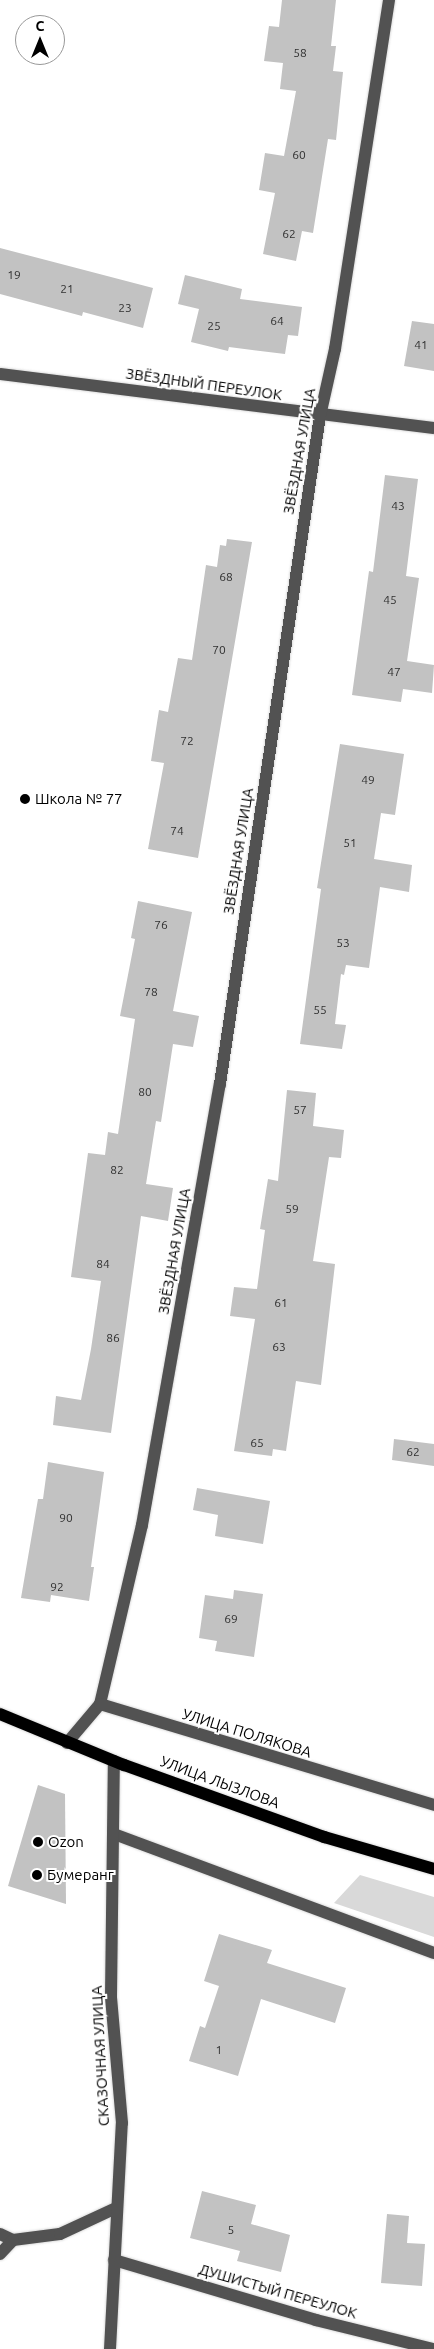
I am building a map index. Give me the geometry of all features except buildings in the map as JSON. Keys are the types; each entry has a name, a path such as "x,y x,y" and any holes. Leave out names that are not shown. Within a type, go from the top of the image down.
{"main road":[{"name":"УЛИЦА ЛЫЗЛОВА","path":"0,1714 114,1761 324,1837 434,1869"}],"street":[{"name":"ЗВЁЗДНАЯ УЛИЦА","path":"100,1704 142,1525 220,1084 320,416 338,330 390,0"},
{"name":"ЗВЁЗДНЫЙ ПЕРЕУЛОК","path":"0,374 320,416 434,428"},
{"path":"67,1743 100,1704"},
{"name":"УЛИЦА ПОЛЯКОВА","path":"100,1704 434,1805"},
{"name":"СКАЗОЧНАЯ УЛИЦА","path":"110,2349 122,2123 111,1996 114,1761"},
{"path":"114,1834 434,1953"},
{"path":"0,2234 13,2240 60,2234 116,2208"},
{"path":"0,2254 13,2240"},
{"name":"ДУШИСТЫЙ ПЕРЕУЛОК","path":"114,2260 316,2320 434,2349"}],"shaded area":[{"path":"360,1875 434,1897 434,1937 334,1903"}],"place":[{"name":"Школа № 77","path":"25,799"},
{"name":"Ozon","path":"38,1842"},
{"name":"Бумеранг","path":"37,1875"}]}
